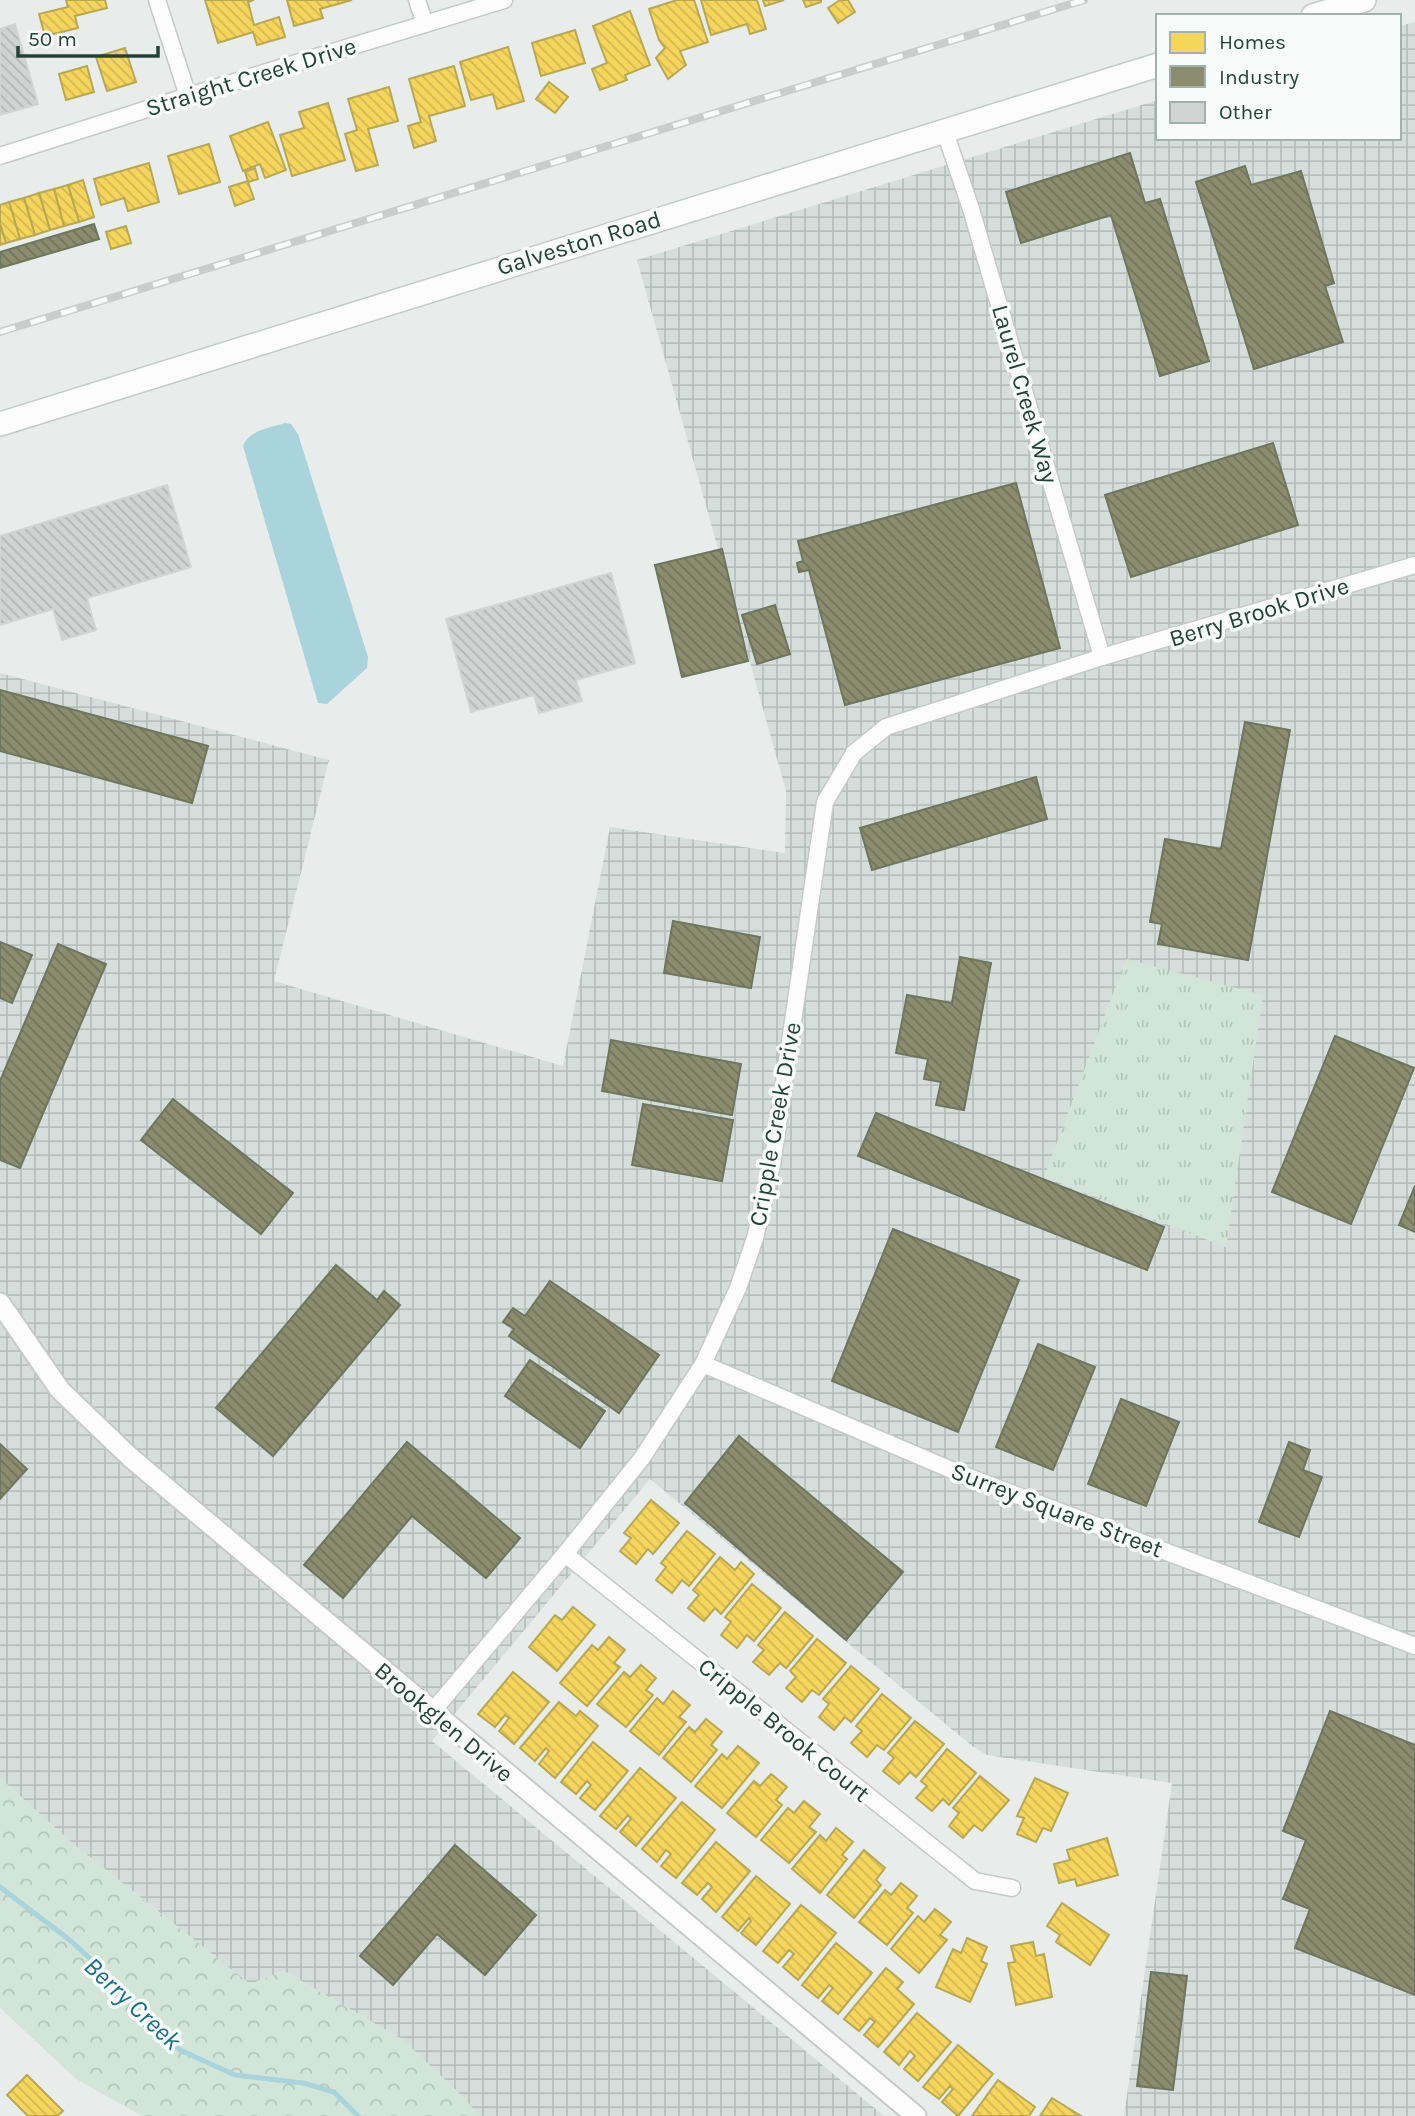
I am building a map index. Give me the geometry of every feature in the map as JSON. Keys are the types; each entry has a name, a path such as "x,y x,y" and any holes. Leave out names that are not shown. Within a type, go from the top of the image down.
{"main road":[{"path":"1319,14 1364,0"},
{"name":"Galveston Road","path":"0,424 841,161 945,132 1156,66"}],"street":[{"path":"157,0 188,96"},
{"path":"417,0 425,24"},
{"name":"Straight Creek Drive","path":"0,156 504,0"},
{"name":"Laurel Creek Way","path":"945,132 971,209 1102,657"},
{"name":"Berry Brook Drive","path":"1102,657 1415,565"},
{"name":"Cripple Creek Drive","path":"432,1712 642,1458 704,1364 755,1238 772,1165 825,802 833,786 854,753 886,726 1102,657"},
{"name":"Brookglen Drive","path":"0,1303 60,1390 124,1452 916,2116"},
{"name":"Surrey Square Street","path":"704,1364 961,1474 1415,1646"},
{"name":"Cripple Brook Court","path":"565,1554 975,1881 1012,1888"}],"shaded area":[{"path":"1415,22 1415,2116 1124,2116 1172,1783 987,1755 972,1746 650,1479 432,1741 884,2116 479,2116 465,2099 403,2040 284,1971 250,1984 72,1843 0,1778 0,673 329,760 274,981 563,1066 610,827 785,853 786,791 637,260 1156,101 1156,140 1401,140 1401,26"}],"green space":[{"path":"1126,959 1263,995 1226,1247 1044,1177"},
{"path":"0,1778 72,1843 250,1984 284,1971 403,2040 465,2099 479,2116 142,2116 76,2079 0,2008"}],"water":[{"path":"285,423 291,424 298,434 368,657 367,668 327,704 318,703 243,446 255,433"}],"building: Homes":[{"path":"66,0 105,0 107,8 75,16 78,28 45,36 39,14 68,7"},
{"path":"205,0 254,0 248,2 254,25 279,17 285,37 257,45 253,32 218,43"},
{"path":"287,0 352,0 320,9 323,18 294,26"},
{"path":"677,0 694,0 708,42 680,51 686,65 668,79 656,58 665,48 659,40 649,9"},
{"path":"701,0 757,0 766,29 750,34 747,24 711,35"},
{"path":"763,0 784,0 765,6"},
{"path":"803,0 821,0 821,2 806,7"},
{"path":"840,0 848,0 855,12 838,23 828,8"},
{"path":"630,11 650,65 625,75 627,80 600,90 592,69 607,63 593,26"},
{"path":"575,30 585,63 541,76 532,43"},
{"path":"508,47 524,101 497,109 493,94 471,100 460,62"},
{"path":"125,48 136,82 107,91 96,57"},
{"path":"87,66 94,92 66,100 59,74"},
{"path":"454,66 465,106 429,116 436,141 414,148 408,126 421,122 409,79"},
{"path":"549,82 568,97 555,113 536,99"},
{"path":"389,87 398,121 368,129 378,165 356,171 345,134 357,130 348,99"},
{"path":"328,103 345,160 292,176 280,135 304,128 299,112"},
{"path":"268,122 286,170 265,178 260,164 243,171 230,136"},
{"path":"209,144 220,182 179,194 168,156"},
{"path":"149,163 159,202 128,211 124,198 101,205 94,179"},
{"path":"255,168 258,179 248,182 254,199 235,206 229,187 248,181 245,172"},
{"path":"83,180 94,217 79,222 68,185"},
{"path":"68,185 79,222 64,226 54,189"},
{"path":"54,189 64,226 50,230 39,193"},
{"path":"39,193 50,230 35,235 24,198"},
{"path":"24,198 35,235 20,239 9,202"},
{"path":"9,202 20,239 6,243 0,224 0,205"},
{"path":"0,224 6,243 0,245"},
{"path":"126,226 131,243 111,249 106,232"},
{"path":"651,1500 679,1523 653,1554 648,1549 636,1564 620,1551 631,1538 624,1533"},
{"path":"687,1531 715,1554 689,1586 682,1580 672,1593 656,1580 666,1567 661,1563"},
{"path":"720,1557 735,1570 741,1562 754,1574 721,1614 715,1608 704,1621 688,1608 699,1595 693,1590"},
{"path":"752,1584 781,1608 754,1641 747,1635 737,1648 721,1635 731,1622 725,1617"},
{"path":"573,1607 595,1625 557,1671 529,1647 555,1615 562,1620"},
{"path":"785,1612 813,1636 786,1668 780,1663 769,1675 753,1662 764,1650 758,1645"},
{"path":"609,1637 625,1650 614,1663 620,1667 587,1706 560,1683 592,1645 598,1650"},
{"path":"817,1639 846,1663 819,1695 812,1690 802,1702 786,1688 796,1677 790,1671"},
{"path":"641,1665 656,1678 646,1690 653,1695 626,1727 597,1704 624,1672 630,1677"},
{"path":"851,1666 879,1689 851,1722 845,1717 834,1730 819,1717 829,1704 823,1699"},
{"path":"513,1672 549,1702 514,1744 499,1731 509,1718 505,1715 495,1727 478,1714"},
{"path":"673,1691 690,1705 679,1717 686,1722 659,1755 630,1731 657,1698 663,1704"},
{"path":"882,1694 911,1718 884,1750 877,1745 867,1757 851,1743 862,1731 856,1726"},
{"path":"559,1702 576,1716 580,1711 598,1726 555,1778 539,1764 549,1751 546,1748 535,1761 520,1748"},
{"path":"706,1719 722,1732 711,1745 717,1750 691,1782 663,1758 689,1727 695,1732"},
{"path":"915,1721 944,1744 916,1777 910,1772 899,1784 883,1771 894,1758 888,1753"},
{"path":"593,1742 628,1771 595,1810 580,1798 591,1785 587,1781 576,1794 561,1782"},
{"path":"738,1746 759,1763 722,1808 695,1786 722,1754 727,1759"},
{"path":"947,1749 976,1773 949,1805 943,1799 932,1811 916,1798 927,1786 921,1781"},
{"path":"640,1768 676,1798 636,1846 620,1832 631,1819 628,1815 616,1829 600,1816"},
{"path":"771,1774 787,1787 776,1800 782,1805 756,1837 727,1813 754,1781 760,1786"},
{"path":"980,1776 1009,1800 982,1831 974,1825 963,1838 949,1826 959,1813 953,1808"},
{"path":"1035,1778 1068,1793 1051,1831 1043,1828 1036,1842 1017,1834 1024,1818 1017,1816"},
{"path":"804,1801 820,1814 809,1827 816,1832 789,1863 761,1840 788,1808 794,1813"},
{"path":"682,1802 715,1830 676,1878 661,1866 671,1854 666,1850 657,1862 642,1849"},
{"path":"836,1828 853,1842 842,1855 847,1859 820,1893 792,1869 820,1835 826,1841"},
{"path":"1107,1838 1118,1875 1077,1886 1075,1879 1059,1883 1054,1864 1070,1860 1067,1850"},
{"path":"716,1842 750,1871 716,1912 702,1899 712,1887 708,1883 697,1895 682,1883"},
{"path":"864,1850 885,1868 876,1880 881,1885 854,1918 827,1895"},
{"path":"756,1876 790,1904 756,1945 741,1933 751,1921 749,1918 738,1931 722,1917"},
{"path":"901,1883 917,1896 907,1908 913,1913 887,1945 859,1922 885,1890 891,1895"},
{"path":"1062,1903 1109,1935 1090,1965 1056,1942 1060,1935 1047,1926"},
{"path":"801,1905 836,1933 798,1980 783,1967 794,1954 789,1950 778,1963 763,1951"},
{"path":"935,1909 951,1922 940,1935 947,1940 919,1973 891,1949 918,1916 924,1922"},
{"path":"967,1938 987,1947 981,1961 987,1964 970,2002 936,1987 953,1949 961,1953"},
{"path":"1033,1942 1036,1956 1044,1954 1052,1997 1016,2005 1008,1963 1015,1962 1011,1946"},
{"path":"836,1943 872,1973 838,2014 822,2001 833,1988 829,1985 818,1998 802,1985"},
{"path":"886,1968 903,1982 897,1989 914,2004 878,2047 864,2035 875,2022 870,2018 859,2031 844,2019"},
{"path":"917,2013 951,2042 918,2081 904,2069 915,2056 910,2051 899,2065 884,2052"},
{"path":"958,2045 993,2074 958,2116 942,2102 953,2089 950,2086 939,2099 923,2087"},
{"path":"27,2075 63,2111 57,2116 28,2116 7,2095"},
{"path":"998,2080 1035,2107 1029,2116 972,2116"},
{"path":"1052,2098 1081,2116 1040,2116"}],"building: Industry":[{"path":"1130,153 1145,203 1160,199 1209,361 1160,376 1111,215 1021,243 1006,192"},
{"path":"1245,166 1251,185 1301,171 1334,283 1325,286 1343,342 1254,369 1196,182"},
{"path":"94,224 99,239 0,268 0,252"},
{"path":"1273,443 1298,525 1131,577 1105,495"},
{"path":"1016,483 1060,648 845,705 809,570 799,572 797,563 803,561 798,541"},
{"path":"722,549 748,661 682,677 655,565"},
{"path":"775,605 790,654 757,664 742,615"},
{"path":"0,690 208,746 192,803 0,751"},
{"path":"1245,722 1290,730 1248,960 1158,944 1162,924 1150,922 1165,839 1221,849"},
{"path":"1036,777 1047,819 872,870 860,828"},
{"path":"673,921 760,937 751,988 664,973"},
{"path":"0,942 32,955 12,1003 0,998"},
{"path":"58,944 106,964 20,1168 0,1160 0,1081"},
{"path":"960,957 991,963 964,1110 936,1105 941,1082 924,1079 928,1059 896,1053 907,995 952,1003"},
{"path":"1335,1036 1414,1068 1351,1224 1272,1192"},
{"path":"611,1040 741,1064 732,1115 602,1091"},
{"path":"173,1099 293,1193 261,1234 141,1140"},
{"path":"643,1104 733,1120 722,1181 632,1165"},
{"path":"876,1113 1164,1227 1147,1270 858,1156"},
{"path":"1415,1186 1415,1232 1399,1225"},
{"path":"893,1229 1019,1280 958,1432 832,1381"},
{"path":"336,1265 377,1300 384,1291 400,1305 273,1456 216,1408"},
{"path":"550,1281 659,1355 619,1413 509,1336 514,1329 503,1322 513,1308 525,1316"},
{"path":"1038,1344 1095,1367 1053,1470 996,1447"},
{"path":"530,1360 605,1411 580,1448 505,1396"},
{"path":"1121,1399 1179,1422 1146,1506 1088,1484"},
{"path":"739,1436 903,1572 846,1640 685,1503"},
{"path":"407,1442 520,1538 486,1578 412,1516 343,1598 304,1565"},
{"path":"1289,1442 1310,1450 1303,1470 1322,1477 1299,1537 1259,1522"},
{"path":"0,1444 27,1469 0,1499"},
{"path":"1330,1711 1415,1745 1415,1995 1295,1948 1310,1909 1283,1899 1306,1840 1283,1831"},
{"path":"455,1845 536,1915 485,1975 437,1934 393,1985 360,1956"},
{"path":"1151,1972 1187,1976 1173,2090 1137,2086"}],"building: Other":[{"path":"15,24 38,104 0,115 0,29"},
{"path":"167,485 191,567 87,598 96,630 62,640 53,609 0,625 0,536"},
{"path":"611,573 635,663 576,680 582,701 539,713 534,695 471,712 446,619"}],"waterway":[{"name":"Berry Creek","path":"0,1887 71,1941 124,1990 180,2050 235,2075 303,2083 334,2092 358,2116"}],"railway":[{"path":"0,332 1084,0"}]}
